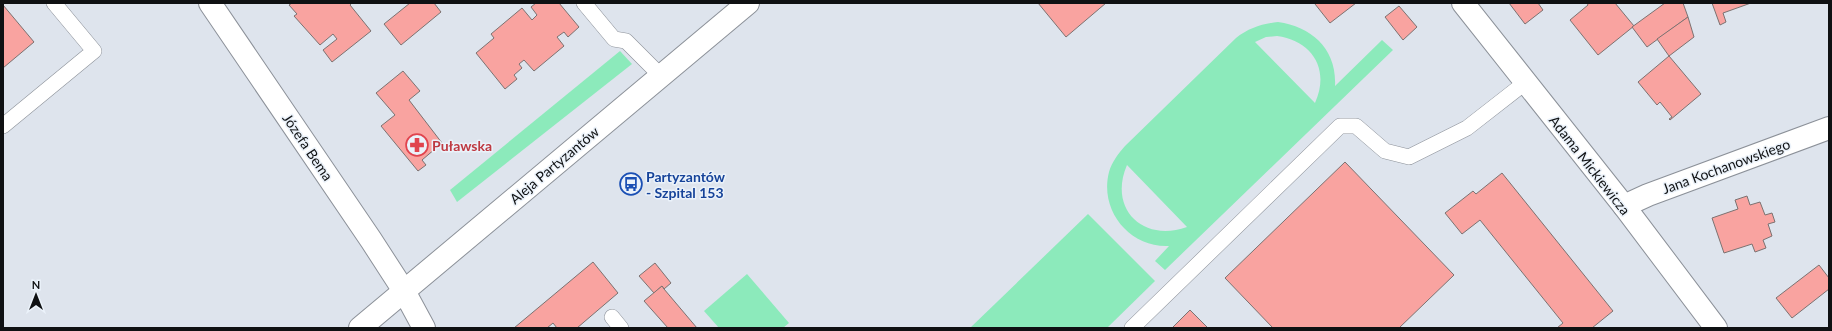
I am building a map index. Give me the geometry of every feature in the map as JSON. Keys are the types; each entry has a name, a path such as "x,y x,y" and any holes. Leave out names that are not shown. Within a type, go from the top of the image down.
{"street":[{"name":"Józefa Bema","path":"210,3 371,240 404,291 424,328"},
{"name":"Aleja Partyzantów","path":"360,328 660,75 748,3"},
{"name":"Adama Mickiewicza","path":"1463,3 1624,206 1716,328"},
{"name":"Jana Kochanowskiego","path":"1624,206 1648,195 1829,128"}],"lane":[{"path":"3,126 94,51 54,3"},
{"path":"584,3 614,39 626,41 660,75"},
{"path":"1132,328 1340,126 1356,126 1385,151 1409,157 1467,128 1526,82"}],"green space":[{"path":"1278,22 1302,29 1320,42 1332,61 1335,73 1335,86 1382,40 1393,50 1165,270 1155,261 1169,246 1155,245 1142,241 1130,234 1113,213 1107,186 1110,168 1125,146 1236,38 1251,29","holes":["1277,36 1290,39 1300,44 1309,51 1315,59 1319,69 1320,79 1319,91 1315,103 1255,42 1266,37","1127,165 1187,227 1171,231 1156,230 1144,226 1133,218 1126,208 1122,196 1122,181"]},
{"path":"620,51 632,64 457,202 450,190"},
{"path":"1088,214 1155,281 1107,328 970,328"},
{"path":"747,274 789,323 783,328 719,328 704,311"}],"building":[{"path":"292,3 352,3 350,5 371,31 332,62 323,50 337,39 333,34 320,45 294,16 297,14 289,5"},
{"path":"410,3 434,3 441,12 401,45 384,24"},
{"path":"536,3 559,3 579,27 568,37 564,32 557,37 564,46 534,71 524,60 519,64 522,68 514,75 517,79 505,89 476,53 494,38 491,34 522,8 532,20 537,15 531,7"},
{"path":"1038,3 1106,3 1066,37"},
{"path":"1356,3 1330,23 1315,4"},
{"path":"1509,3 1538,3 1543,10 1525,24"},
{"path":"1587,3 1615,3 1634,26 1598,55 1570,20 1588,5"},
{"path":"1665,3 1683,3 1688,17 1647,47 1632,27"},
{"path":"1712,3 1751,3 1723,13 1726,22 1720,25"},
{"path":"3,5 34,42 3,68"},
{"path":"1399,6 1417,27 1403,40 1385,17"},
{"path":"1688,17 1694,37 1669,56 1657,39"},
{"path":"1669,56 1701,94 1670,120 1669,119 1672,117 1660,102 1657,105 1638,82"},
{"path":"403,71 420,91 409,100 442,143 422,160 426,165 418,171 381,126 395,115 376,93"},
{"path":"1345,162 1454,275 1399,328 1273,328 1225,278"},
{"path":"1502,173 1613,311 1592,328 1557,328 1563,323 1480,220 1462,234 1445,213 1473,191 1476,194"},
{"path":"1747,196 1750,205 1760,202 1765,215 1772,213 1775,222 1768,224 1772,236 1763,240 1766,248 1755,252 1752,244 1724,253 1712,218 1738,209 1735,200"},
{"path":"593,262 618,293 577,328 557,328 553,323 547,328 514,328"},
{"path":"655,263 671,283 664,289 662,286 654,293 639,276"},
{"path":"1819,265 1829,278 1829,289 1792,318 1776,298"},
{"path":"662,286 697,328 668,328 644,301"},
{"path":"1190,310 1208,328 1172,328"}],"place":[{"name":"Puławska","path":"417,145"},
{"name":"Partyzantów - Szpital 153","path":"631,184"}]}
